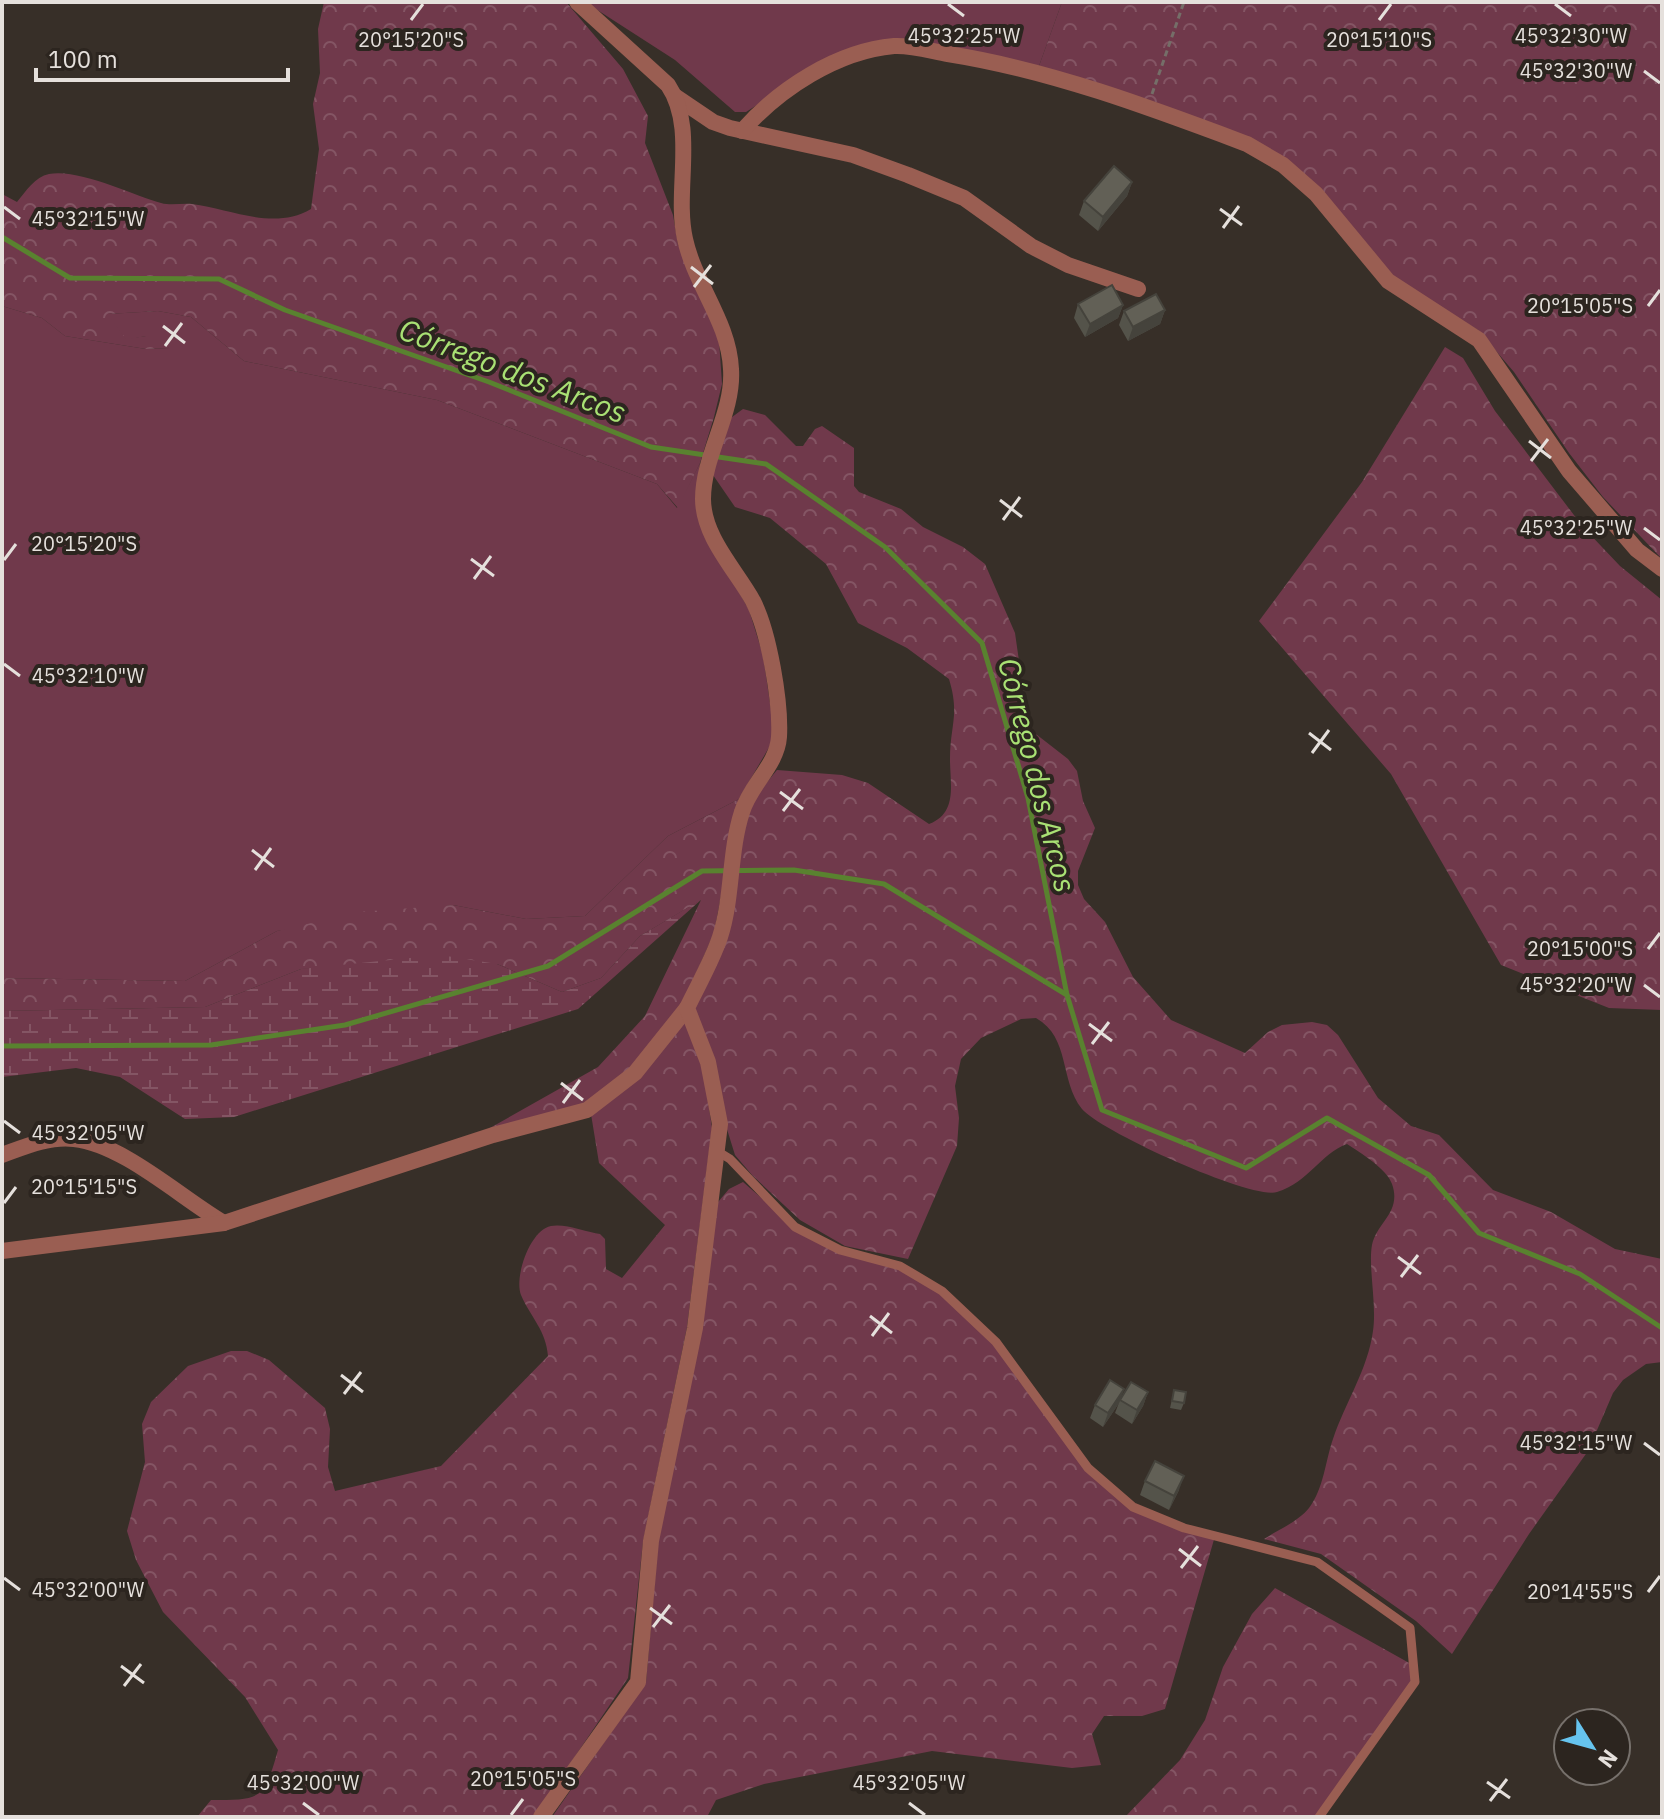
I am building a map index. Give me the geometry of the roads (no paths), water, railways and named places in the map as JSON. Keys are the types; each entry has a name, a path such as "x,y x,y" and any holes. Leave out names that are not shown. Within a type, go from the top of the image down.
{"street":[{"path":"2,1251 224,1223 493,1135 587,1110 635,1073 687,1008 720,937 740,816 747,796 774,757 779,741 779,720 762,627 754,603 708,524 703,499 732,372 727,338 685,241 681,212 681,118 676,97 668,85 577,2"},
{"path":"742,131 760,111 798,83 862,52 897,46 1014,66 1247,144 1283,165 1316,194 1388,281 1479,340 1569,471 1637,550 1662,569"},
{"path":"676,97 713,122 853,155 964,198 1031,246 1068,265 1138,289"},
{"path":"541,1817 638,1682 651,1541 695,1328 720,1124 708,1062 687,1008"},
{"path":"2,1155 43,1141 74,1139 108,1150 224,1223"}],"lane":[{"path":"717,1151 730,1159 795,1227 840,1250 900,1266 942,1291 996,1342 1088,1468 1133,1507 1184,1528 1317,1562 1410,1628 1415,1682 1319,1817"}],"waterway":[{"name":"Córrego dos Arcos","path":"2,237 70,278 219,279 285,310 489,382 651,447 766,464 885,547 982,643 1028,798 1067,995 1102,1110 1246,1168 1327,1118 1429,1175 1479,1233 1580,1274 1662,1328"},
{"path":"2,1046 211,1045 345,1025 548,966 702,871 794,870 884,884 1067,995"}]}
